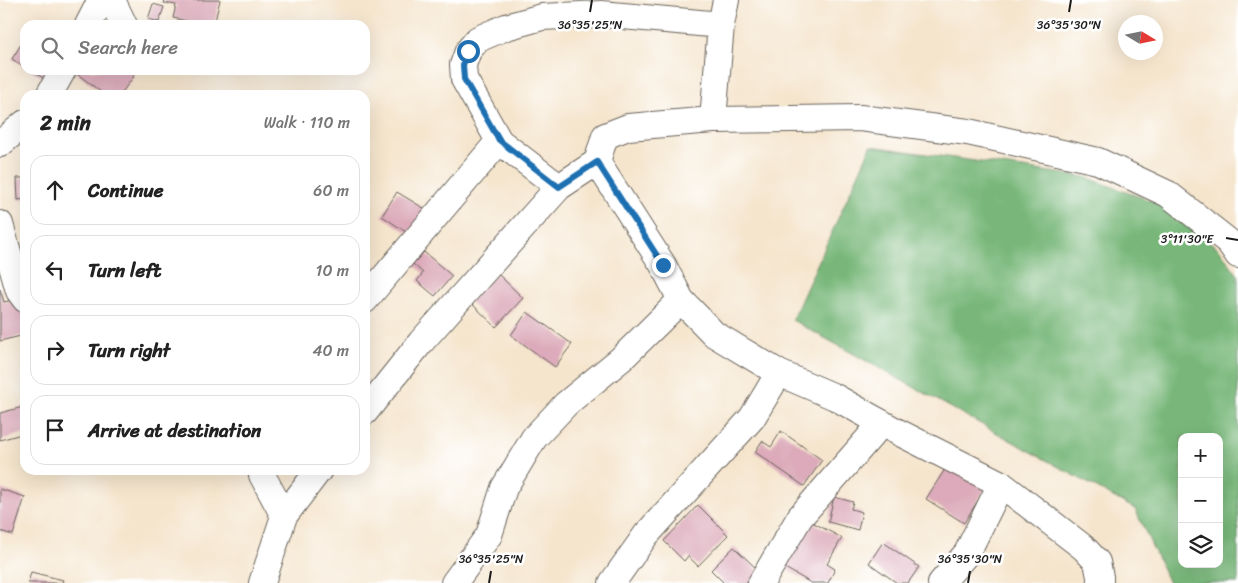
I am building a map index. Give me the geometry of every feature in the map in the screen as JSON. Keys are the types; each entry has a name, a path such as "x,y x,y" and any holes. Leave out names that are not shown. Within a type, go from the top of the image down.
{"street":[{"path":"91,20 101,0"},
{"path":"112,0 122,20"},
{"path":"713,120 721,25 726,0"},
{"path":"559,187 499,140 464,79 463,65 468,51 478,39 506,27 542,17 601,14 721,25"},
{"path":"52,90 60,75"},
{"path":"370,406 420,342 559,187 597,162 605,136 628,127 713,120 860,118 968,132 1098,161 1168,194 1229,242 1238,255"},
{"path":"0,144 20,127"},
{"path":"370,294 499,140"},
{"path":"597,162 663,265 681,300 714,334 779,373 835,397 1001,484 1084,548 1097,562 1100,583"},
{"path":"0,224 20,290"},
{"path":"454,583 489,535 504,488 534,438 566,404 621,359 681,300"},
{"path":"612,583 646,535 752,418 779,373"},
{"path":"767,580 800,517 882,423"},
{"path":"262,475 284,516"},
{"path":"262,583 284,516 315,475"},
{"path":"941,583 967,553 1001,484"}],"green space":[{"path":"871,146 1085,177 1160,204 1219,249 1238,275 1238,583 1169,583 1135,509 792,320"}],"building":[{"path":"165,0 220,0 215,20 182,20 173,18 176,5 164,3"},
{"path":"153,4 164,7 160,20 148,19"},
{"path":"20,46 20,64 12,59"},
{"path":"38,75 47,75 45,79"},
{"path":"79,75 134,76 124,90 98,90"},
{"path":"17,178 20,178 20,200 18,200"},
{"path":"397,192 425,209 409,234 382,216"},
{"path":"424,252 452,276 435,296 417,281 423,273 413,264"},
{"path":"497,273 523,298 496,327 470,302"},
{"path":"0,289 4,302 20,298 20,336 0,341"},
{"path":"527,312 572,344 555,367 511,335"},
{"path":"20,408 20,434 0,440 0,413"},
{"path":"781,431 822,460 804,486 755,452 762,441 771,447"},
{"path":"947,466 985,489 964,523 926,499"},
{"path":"0,489 25,497 13,535 0,531"},
{"path":"834,497 853,502 851,509 862,512 858,530 828,522"},
{"path":"698,505 728,535 698,566 688,556 684,561 664,541"},
{"path":"810,521 842,538 827,564 835,569 828,583 811,583 778,564"},
{"path":"883,542 919,567 908,583 897,583 869,563"},
{"path":"734,547 762,574 753,583 724,583 711,570"},
{"path":"31,572 63,580 62,583 28,583"}],"route":[{"path":"468,51 463,65 464,79 499,140 559,187 597,162 663,265"}]}
